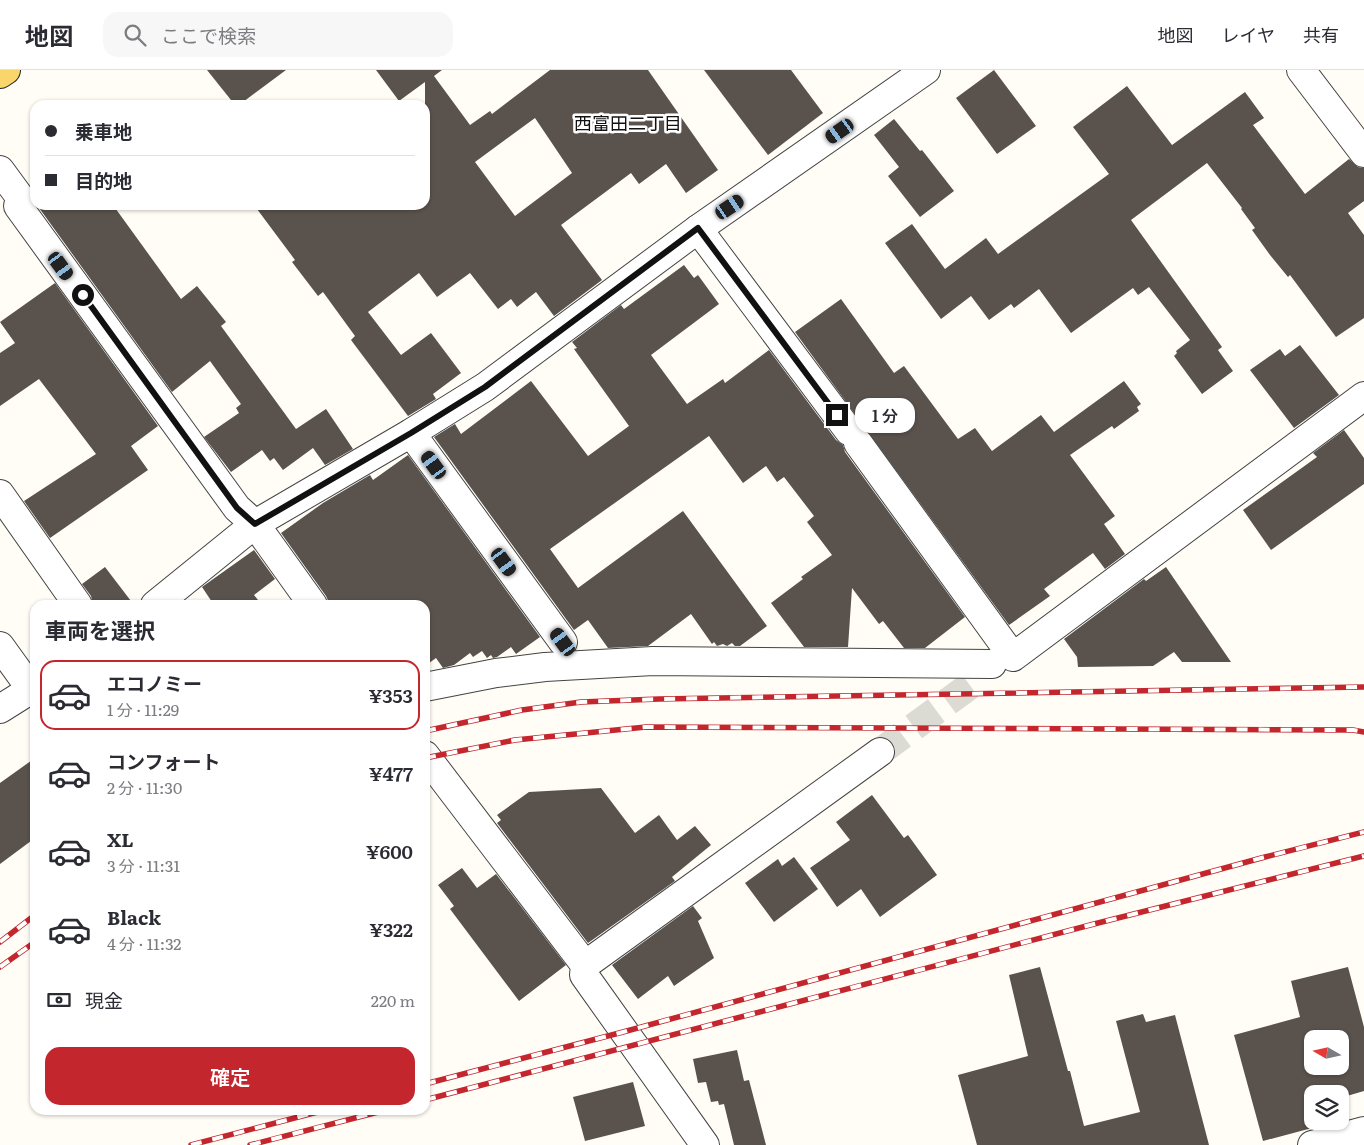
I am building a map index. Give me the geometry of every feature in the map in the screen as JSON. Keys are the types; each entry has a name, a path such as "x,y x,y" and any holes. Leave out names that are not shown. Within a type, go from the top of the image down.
{"main road":[{"path":"0,74 6,70"}],"street":[{"path":"161,600 255,524 411,433 485,387 698,228 926,70"},
{"path":"1301,70 1364,153"},
{"path":"0,170 22,200 18,206 237,508 255,524 309,600"},
{"path":"698,228 853,436 1002,661"},
{"path":"972,684 1364,396"},
{"path":"411,433 563,642"},
{"path":"0,494 74,600"},
{"path":"0,646 30,684"},
{"path":"430,686 496,673 545,666 653,661 1002,661"},
{"path":"0,709 30,690"},
{"path":"585,965 880,752"},
{"path":"430,762 585,965 584,974 705,1145"},
{"path":"1312,1145 1364,1131"}],"building":[{"path":"207,70 286,70 246,100 231,100"},
{"path":"376,70 442,70 434,76 470,125 490,111 492,114 550,70 648,70 718,170 686,193 666,164 639,184 631,173 561,225 602,280 554,316 536,292 517,307 511,299 498,309 470,273 437,297 419,273 368,312 401,355 431,333 461,373 433,394 436,399 408,416 351,340 355,336 323,292 318,296 292,262 295,260 258,210 430,210 430,100 425,100 425,82 398,100","holes":["535,118 572,173 515,216 475,162"]},
{"path":"704,70 791,70 823,113 768,155"},
{"path":"994,70 1036,126 997,154 956,98"},
{"path":"1127,86 1172,145 1245,92 1264,118 1253,125 1305,194 1349,159 1358,167 1364,168 1364,201 1348,213 1364,235 1364,318 1336,337 1290,275 1288,277 1270,255 1252,230 1255,228 1242,208 1207,163 1131,220 1222,347 1218,350 1233,371 1202,394 1174,356 1177,353 1176,351 1190,340 1149,287 1138,295 1133,288 1071,333 1039,289 1014,308 1011,304 989,320 971,296 941,319 885,243 912,224 945,269 986,238 998,254 1109,174 1073,127"},
{"path":"894,119 920,151 922,150 954,191 920,217 888,176 899,167 874,135"},
{"path":"41,210 117,210 181,299 197,286 226,322 221,326 296,429 326,409 353,449 325,465 313,448 283,470 274,458 270,461 262,450 231,472 204,437 239,413 236,408 241,404 210,361 172,392"},
{"path":"684,265 694,278 698,275 719,304 651,355 687,404 723,379 725,383 769,350 836,440 843,445 845,452 965,617 925,648 904,648 883,621 879,624 852,588 848,647 804,647 771,603 803,579 801,577 832,555 807,522 814,516 784,477 777,482 766,466 743,483 709,436 550,549 578,588 683,511 767,626 740,646 735,646 732,643 727,646 723,644 717,646 714,642 712,644 691,614 648,646 608,648 588,620 574,630 434,437 455,424 461,434 531,381 588,456 629,426 574,349 577,348 572,342 621,305 624,309"},
{"path":"55,283 158,426 131,446 148,470 50,538 24,501 96,454 39,379 0,406 0,353 15,343 0,322"},
{"path":"841,299 894,373 904,366 958,439 975,428 992,451 1041,415 1054,432 1124,381 1141,404 1137,407 1139,411 1114,429 1112,426 1070,455 1115,516 1104,524 1125,554 1105,569 1093,553 1044,589 1050,596 1009,625 795,332"},
{"path":"1300,345 1339,395 1294,428 1250,370 1280,349 1285,356"},
{"path":"1344,430 1364,458 1364,484 1271,550 1243,510 1317,457 1313,453"},
{"path":"408,455 540,637 516,654 511,647 493,658 491,655 487,658 482,651 473,657 470,653 454,665 443,668 436,658 430,662 430,600 328,600 281,533 323,503 370,475 373,480"},
{"path":"254,550 275,579 254,595 258,600 211,600 202,587"},
{"path":"105,567 130,600 92,600 82,584"},
{"path":"1166,567 1231,662 1182,662 1174,652 1153,666 1078,667 1077,657 1064,639 1144,579 1146,581"},
{"path":"30,762 30,842 0,864 0,783"},
{"path":"601,788 635,833 659,815 677,840 695,826 711,845 672,877 675,881 588,943 497,823 501,820 497,815 529,792"},
{"path":"872,795 904,838 908,835 937,875 880,917 861,889 837,907 810,868 850,840 836,822"},
{"path":"794,857 818,889 774,922 745,883 778,859 782,866"},
{"path":"462,868 477,888 496,874 566,965 519,1001 450,909 454,906 438,885"},
{"path":"693,906 702,918 698,921 714,958 674,986 668,976 638,999 612,965"},
{"path":"1040,967 1084,1126 1140,1112 1116,1021 1143,1014 1146,1022 1175,1015 1209,1145 977,1145 958,1075 1028,1056 1009,975"},
{"path":"1348,967 1364,1027 1364,1091 1349,1095 1349,1085 1304,1085 1304,1130 1263,1141 1234,1035 1300,1017 1291,981"},
{"path":"737,1050 744,1081 749,1080 766,1145 734,1145 724,1104 719,1105 718,1101 711,1102 706,1082 698,1083 693,1059"},
{"path":"633,1082 645,1126 585,1141 573,1097"}],"tunnel":[{"path":"880,752 972,684"}],"railway":[{"path":"430,730 522,710 581,702 659,699 1364,687"},
{"path":"430,757 515,740 646,727 1353,730 1364,732"},
{"path":"430,1083 1265,857 1364,832"},
{"path":"430,1099 1094,924 1364,856"},
{"path":"0,942 30,919"},
{"path":"0,967 30,946"},
{"path":"191,1145 306,1115"},
{"path":"250,1145 367,1115"}],"district":[{"name":"西富田二丁目","path":"628,122"}],"route":[{"path":"83,295 237,508 255,524 411,433 485,387 698,228 837,415"}]}
